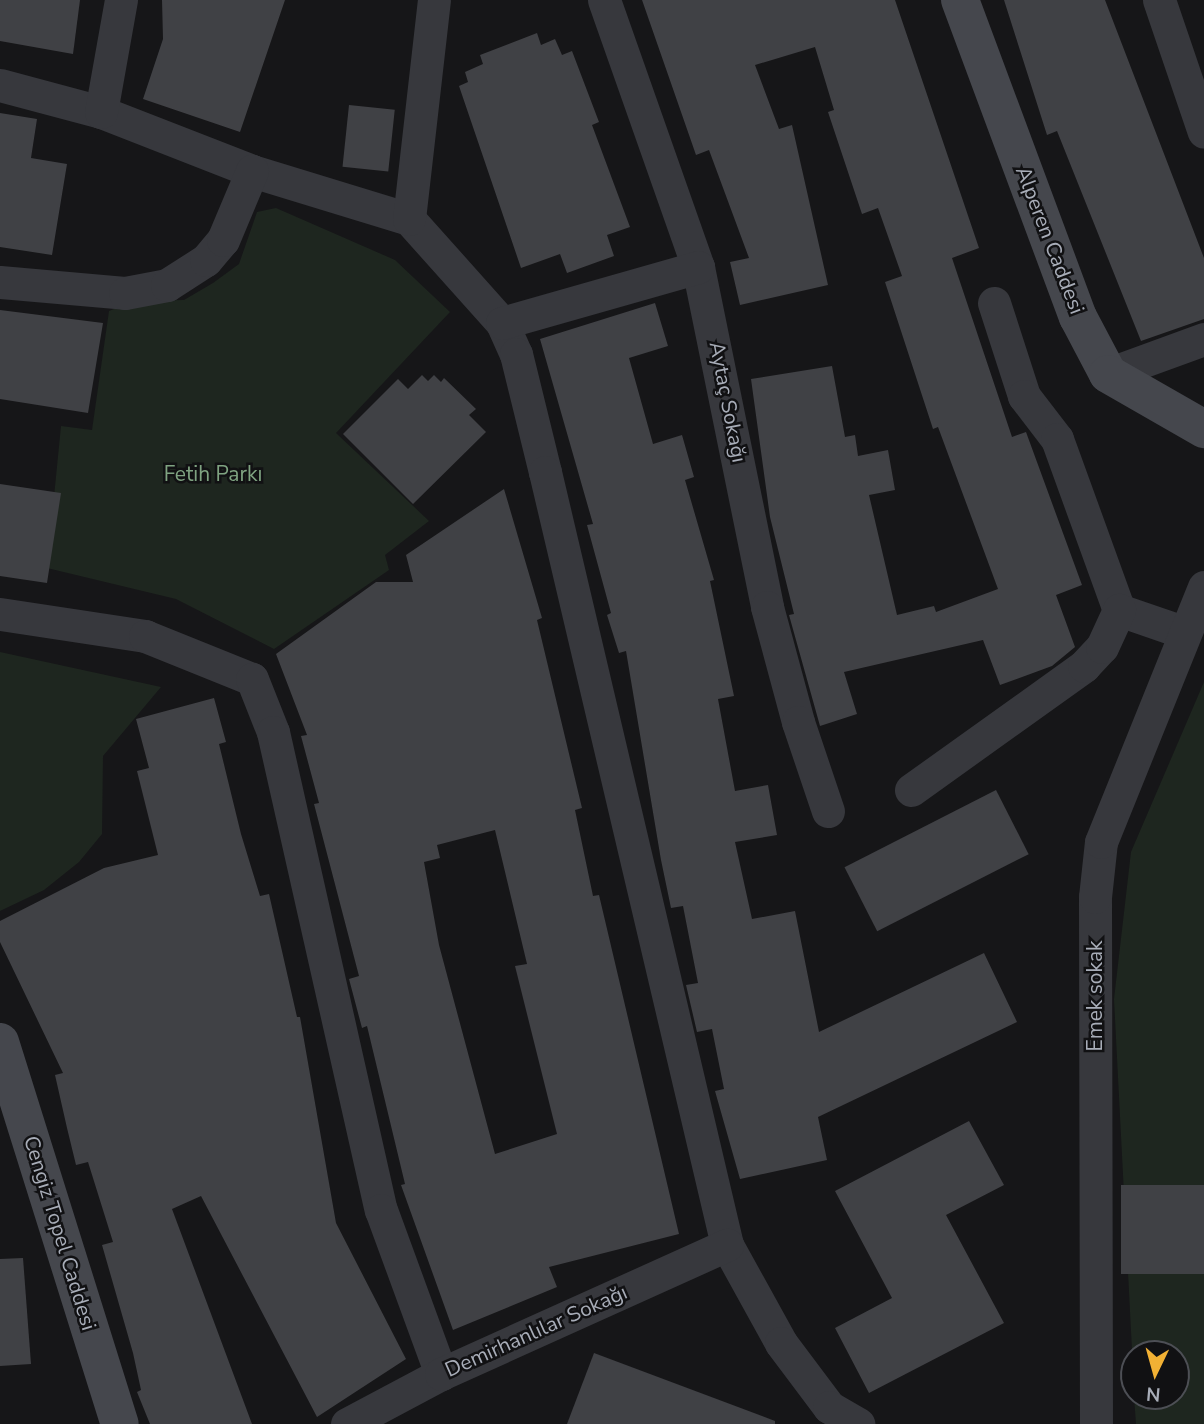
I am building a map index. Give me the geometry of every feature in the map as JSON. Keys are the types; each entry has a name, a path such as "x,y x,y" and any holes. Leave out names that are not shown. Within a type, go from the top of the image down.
{"street":[{"path":"101,112 121,0"},
{"path":"409,219 434,0"},
{"name":"Aytaç Sokağı","path":"604,0 698,267 767,607 798,722 828,811"},
{"name":"Alperen Caddesi","path":"960,0 1078,317 1108,374"},
{"path":"1159,0 1204,132"},
{"path":"0,85 101,112 252,171 409,219 502,323 516,355 542,459 727,1245 781,1343 829,1408 859,1424"},
{"path":"0,282 125,293 167,285 206,260 223,240 252,171"},
{"path":"502,323 698,267"},
{"path":"911,790 1084,667 1102,647 1119,610 1057,439 1024,396 994,303"},
{"path":"1108,374 1204,339"},
{"path":"1108,374 1204,429"},
{"name":"Emek sokak","path":"1096,1424 1095,897 1101,842 1183,632 1204,587"},
{"path":"1119,610 1183,632"},
{"path":"0,614 145,636 252,679 274,732 381,1210 441,1374"},
{"name":"Cengiz Topel Caddesi","path":"0,1042 120,1424"},
{"name":"Demirhanlılar Sokağı","path":"347,1424 441,1374 727,1245"}],"green space":[{"name":"Fetih Parkı","path":"276,208 395,260 450,312 336,433 429,521 385,555 389,570 274,649 176,599 47,568 61,426 92,430 109,311 134,301 184,300 213,283 239,264 257,212"},
{"path":"0,652 161,687 103,756 102,834 79,862 44,890 0,911"},
{"path":"1204,682 1204,1424 1136,1424 1135,1410 1190,1410 1190,1340 1131,1340 1114,999 1131,852"}],"building":[{"path":"0,0 80,0 73,54 0,41"},
{"path":"162,0 285,0 240,132 143,99 163,39"},
{"path":"642,0 895,0 979,248 952,258 1012,437 1026,432 1082,585 1056,595 1075,647 1052,666 1000,685 983,640 844,672 857,714 820,726 789,615 794,614 770,517 751,379 832,366 845,437 855,435 858,456 888,450 895,490 869,495 897,615 934,606 936,612 998,589 938,427 933,429 885,282 902,276 878,208 862,214 828,112 834,110 815,47 755,65 779,129 792,125 828,285 740,305 730,262 749,258 709,150 696,155"},
{"path":"1004,0 1105,0 1204,258 1204,319 1141,341 1057,131 1047,135"},
{"path":"537,33 541,45 555,39 562,55 572,51 599,122 592,125 630,227 607,235 614,256 567,273 560,254 521,268 459,86 468,82 465,72 483,64 480,55"},
{"path":"349,105 395,110 388,171 343,167"},
{"path":"0,113 37,119 31,158 67,164 52,255 0,247"},
{"path":"655,303 668,346 629,358 653,444 682,435 694,477 685,480 714,580 710,581 734,696 718,699 735,791 768,785 777,835 735,842 752,919 795,911 819,1032 984,953 1017,1022 818,1117 827,1160 740,1179 715,1091 724,1089 712,1029 697,1032 686,985 698,983 683,906 671,908 626,651 619,653 607,615 611,613 587,525 593,524 540,339"},
{"path":"0,310 103,323 88,413 0,399"},
{"path":"422,375 428,381 434,375 441,382 444,378 476,409 469,415 486,432 413,504 343,434 398,379 408,389"},
{"path":"0,484 61,493 47,583 0,576"},
{"path":"504,489 542,618 537,620 582,808 575,810 593,896 599,895 679,1234 549,1267 557,1287 453,1330 401,1185 405,1184 367,1026 362,1028 349,979 359,976 314,804 319,803 301,736 307,735 276,654 376,582 413,582 406,555","holes":["495,830 527,964 515,966 557,1134 495,1154 439,945 424,862 440,858 437,845"]},
{"path":"214,698 226,742 219,744 241,834 260,896 269,894 297,1017 300,1017 336,1223 406,1359 317,1417 201,1196 172,1209 252,1424 150,1424 137,1392 141,1390 133,1353 102,1245 113,1242 88,1162 76,1165 55,1075 63,1073 0,942 0,921 104,868 158,855 137,771 149,768 136,719"},
{"path":"996,790 1029,854 877,931 845,867"},
{"path":"969,1121 1004,1185 946,1215 1004,1323 869,1393 835,1328 892,1298 835,1191"},
{"path":"1121,1185 1204,1185 1204,1274 1121,1274"},
{"path":"23,1258 31,1364 0,1366 0,1259"},
{"path":"594,1353 775,1421 775,1424 567,1424"}]}
